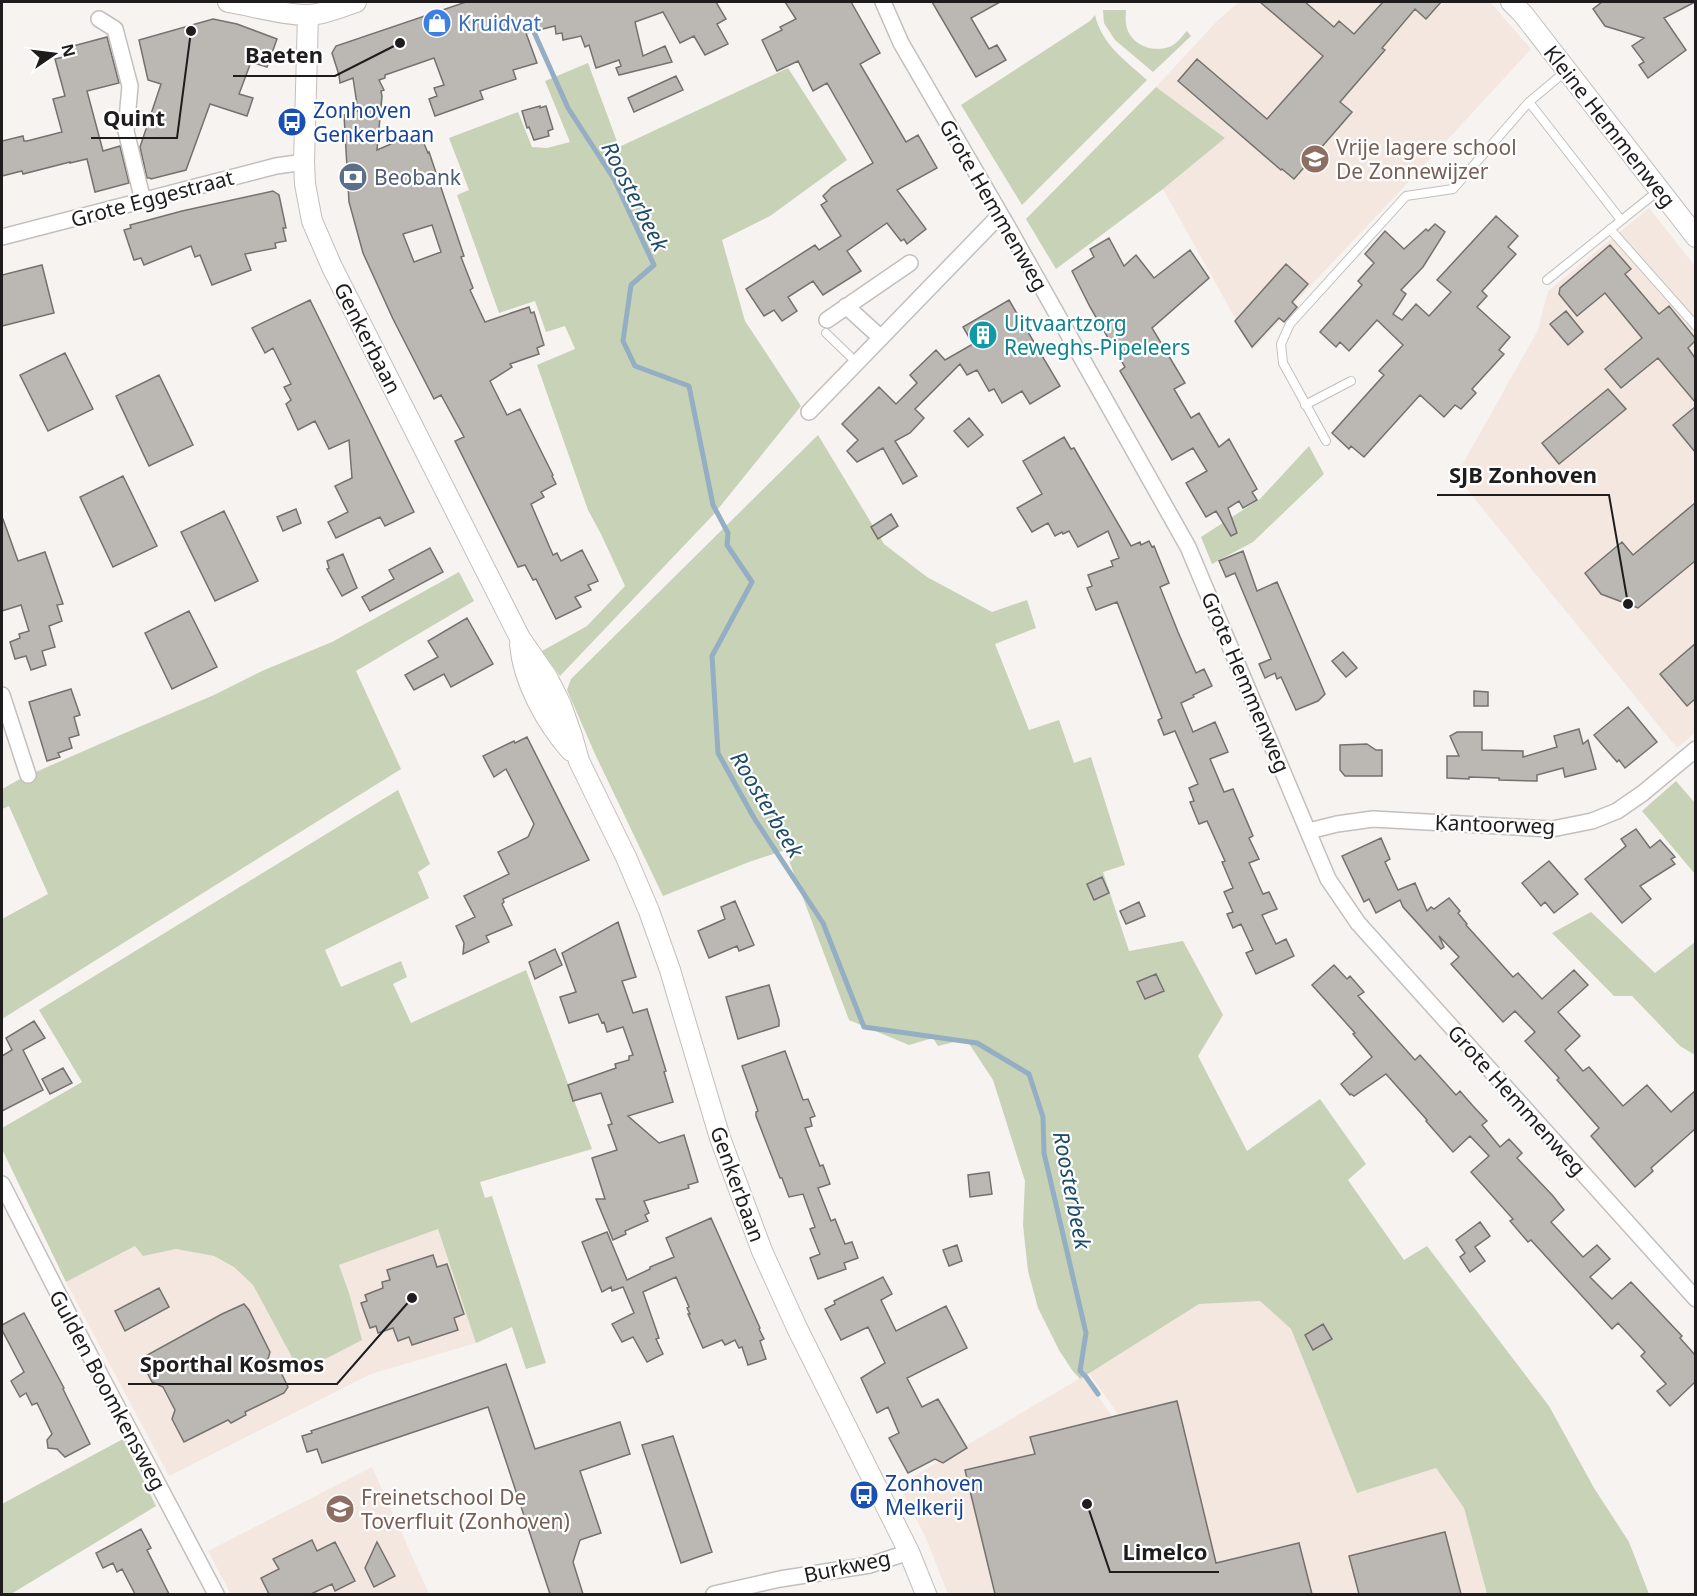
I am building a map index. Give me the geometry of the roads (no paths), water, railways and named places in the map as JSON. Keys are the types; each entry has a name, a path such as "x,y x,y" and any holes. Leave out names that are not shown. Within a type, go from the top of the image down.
{"street":[{"path":"228,2 308,15 356,2"},
{"name":"Grote Hemmenweg","path":"883,2 901,43 1188,547 1328,879 1358,923 1695,1299"},
{"name":"Kleine Hemmenweg","path":"1517,6 1695,237"},
{"name":"Genkerbaan","path":"308,15 304,162 312,221 519,638 528,680 538,701 566,746 579,761 626,857 649,911 670,970 720,1138 762,1251 797,1328 909,1552 926,1594"},
{"path":"99,19 115,29 130,86 126,131 142,201"},
{"name":"Grote Eggestraat","path":"2,237 276,166 304,162"},
{"path":"809,412 1000,215"},
{"path":"826,326 846,306 910,263"},
{"path":"846,306 881,338"},
{"path":"2,695 28,775"},
{"name":"Kantoorweg","path":"1309,831 1373,819 1552,828 1592,821 1617,811 1643,793 1695,749"},
{"name":"Gulden Boomkensweg","path":"2,1184 216,1594"},
{"name":"Burkweg","path":"714,1594 780,1579 870,1565 909,1552"}],"lane":[{"path":"1326,441 1283,363 1281,344 1290,324 1406,196 1453,189 1529,102 1567,70"},
{"path":"1529,102 1621,220"},
{"path":"1547,280 1660,190"},
{"path":"1610,229 1695,326"},
{"path":"826,326 857,363"},
{"path":"1305,405 1351,381"}],"waterway":[{"name":"Roosterbeek","path":"534,32 568,108 614,179 654,265 631,285 623,341 635,366 689,386 713,505 728,533 727,545 752,582 712,656 718,753 754,818 823,923 864,1027 977,1043 1029,1074 1043,1117 1044,1153 1086,1333 1080,1371 1098,1394"}],"place":[{"name":"Kruidvat","path":"437,23"},
{"name":"Quint","path":"191,31"},
{"name":"Baeten","path":"400,43"},
{"name":"Zonhoven Genkerbaan","path":"292,122"},
{"name":"Vrije lagere school De Zonnewijzer","path":"1315,159"},
{"name":"Beobank","path":"353,177"},
{"name":"Uitvaartzorg Reweghs-Pipeleers","path":"983,335"},
{"name":"SJB Zonhoven","path":"1628,604"},
{"name":"Sporthal Kosmos","path":"412,1298"},
{"name":"Zonhoven Melkerij","path":"864,1495"},
{"name":"Limelco","path":"1087,1504"},
{"name":"Freinetschool De Toverfluit (Zonhoven)","path":"340,1509"}]}
